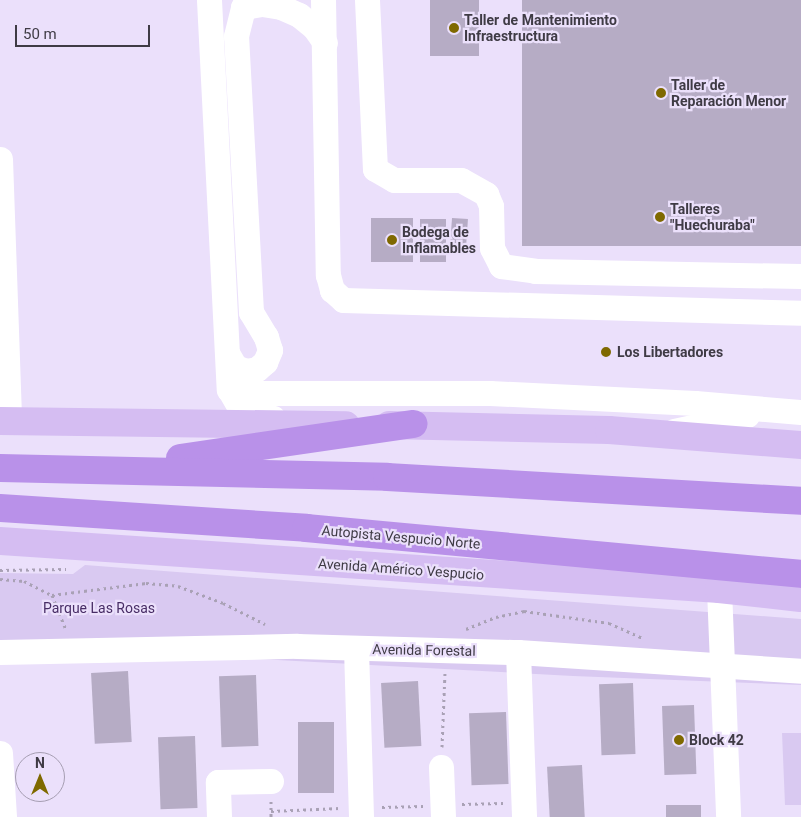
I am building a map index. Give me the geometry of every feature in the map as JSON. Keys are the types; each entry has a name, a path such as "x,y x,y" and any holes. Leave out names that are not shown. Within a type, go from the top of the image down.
{"highway":[{"path":"110,469 322,435 414,424"},
{"path":"0,468 110,469 435,479 801,501"},
{"name":"Autopista Vespucio Norte","path":"0,508 316,528 801,574"}],"main road":[{"path":"5,421 313,426 414,424 667,433 801,445"},
{"name":"Avenida Américo Vespucio","path":"0,541 719,590 801,598"}],"street":[{"path":"209,0 228,389 241,410 313,426"},
{"path":"323,0 328,275 332,290 343,300 801,313"},
{"path":"367,0 375,169 394,180 461,180 486,194 491,206 492,248 501,266 535,271 801,276"},
{"path":"212,39 246,4"},
{"path":"246,4 281,7 299,15 314,27 325,43"},
{"path":"226,353 235,367 246,371 257,369 265,362 270,350 266,337 250,312 236,36 246,4"},
{"path":"0,159 5,421"},
{"path":"226,353 236,383 244,390 254,393 490,393 801,412"},
{"path":"667,433 772,410"},
{"path":"719,590 728,817"},
{"name":"Avenida Forestal","path":"0,652 297,646 518,652 801,671"},
{"path":"356,648 361,812"},
{"path":"518,652 524,810"},
{"path":"0,753 4,817"},
{"path":"441,767 443,811"},
{"path":"219,817 218,782 271,781"}],"path":[{"path":"0,579 24,581 52,596 146,583 178,586 224,603 291,638 297,646"},
{"path":"52,596 62,617 71,650"},
{"path":"271,811 524,810"}],"green space":[{"name":"Parque Las Rosas","path":"85,565 801,619 801,685 573,676 0,645 0,573 73,574"},
{"path":"782,733 801,733 801,805 785,805"}],"building":[{"name":"Taller de Mantenimiento Infraestructura","path":"430,0 479,0 479,56 430,56"},
{"name":"Taller de Reparación Menor","path":"522,0 801,0 801,246 522,246"},
{"name":"Bodega de Inflamables","path":"371,218 413,218 413,262 371,262"},
{"path":"452,218 468,219 466,250 450,249"},
{"path":"420,219 446,219 446,262 420,262"},
{"path":"128,671 132,742 95,744 91,673"},
{"path":"256,675 258,746 222,747 219,676"},
{"path":"418,681 421,746 384,748 381,683"},
{"path":"633,683 635,754 601,755 599,684"},
{"name":"Block 42","path":"694,705 696,774 664,775 662,706"},
{"path":"506,712 509,784 472,785 469,713"},
{"path":"298,722 334,722 334,793 298,793"},
{"path":"195,736 198,808 161,809 158,737"},
{"path":"582,765 585,817 550,817 547,767"},
{"path":"666,805 701,805 701,817 666,817"}],"place":[{"name":"Taller de Mantenimiento Infraestructura","path":"454,28"},
{"name":"Taller de Reparación Menor","path":"661,93"},
{"name":"Talleres \"Huechuraba\"","path":"660,217"},
{"name":"Bodega de Inflamables","path":"392,240"},
{"name":"Los Libertadores","path":"606,352"},
{"name":"Block 42","path":"679,740"}]}
